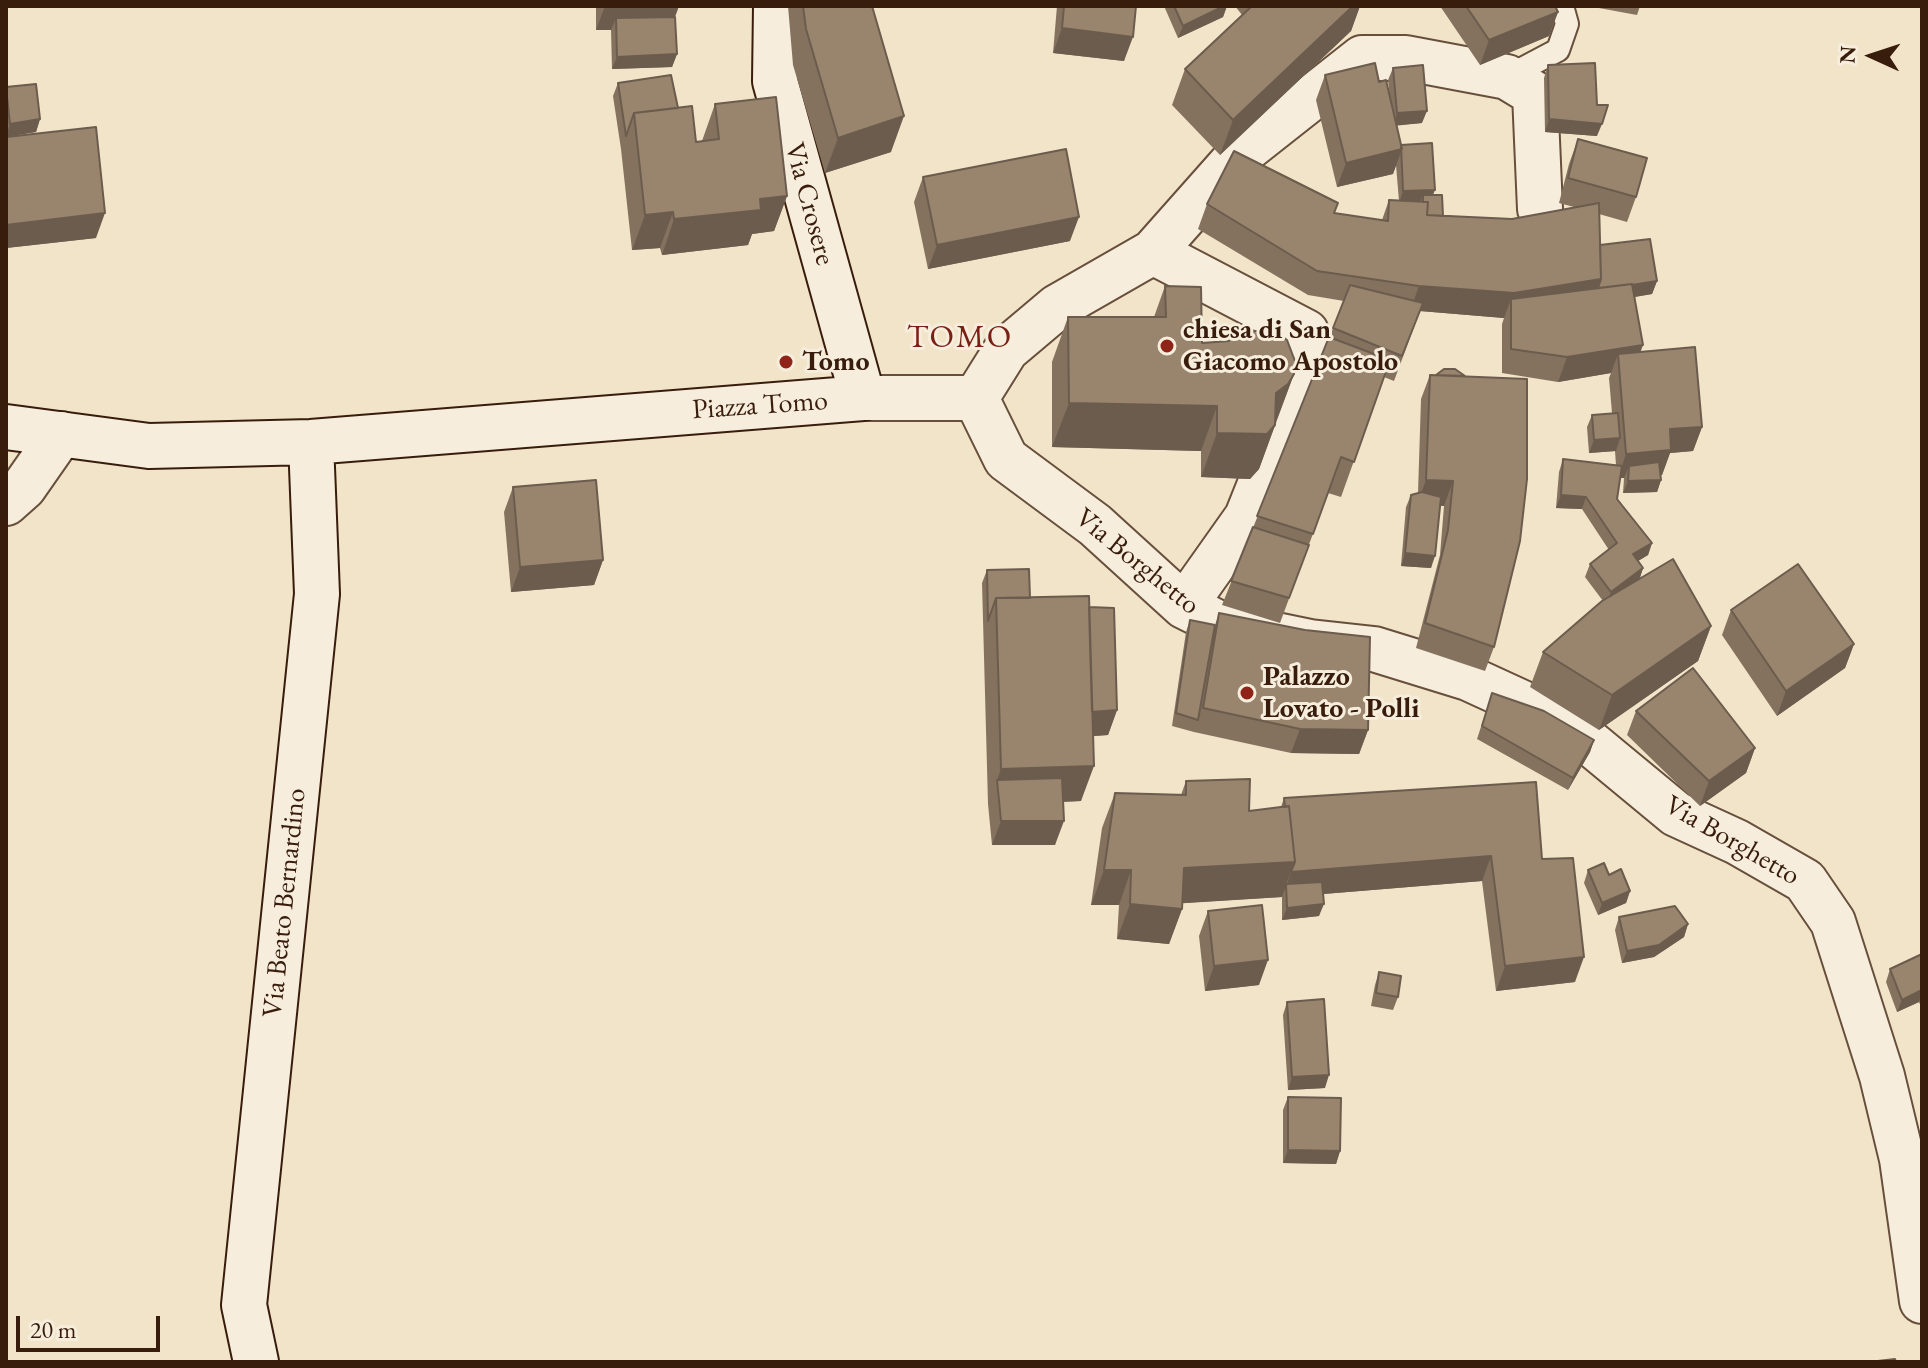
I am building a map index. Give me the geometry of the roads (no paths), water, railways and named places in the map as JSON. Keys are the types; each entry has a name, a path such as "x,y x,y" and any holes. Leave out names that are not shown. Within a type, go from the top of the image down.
{"street":[{"name":"Via Crosere","path":"776,6 775,81 863,398"},
{"path":"976,398 1006,350 1057,307 1153,252 1239,155 1362,58 1406,58 1507,77 1535,94 1540,209"},
{"path":"1153,252 1306,332 1301,382 1247,517 1184,606"},
{"name":"Piazza Tomo","path":"6,427 149,446 311,442 863,398 976,398"},
{"name":"Via Borghetto","path":"976,398 1006,459 1095,525 1184,606 1218,623 1310,642 1374,649 1468,678 1566,723 1676,814 1737,842 1805,881 1833,922 1882,1076 1902,1159 1922,1301"},
{"path":"6,503 24,487 61,434"},
{"name":"Via Beato Bernardino","path":"256,1362 244,1305 317,594 311,442"}],"lane":[{"path":"1507,77 1558,50 1567,24 1562,6"}],"place":[{"name":"chiesa di San Giacomo Apostolo","path":"1167,346"},
{"name":"Tomo","path":"786,362"},
{"name":"Palazzo Lovato - Polli","path":"1247,693"}],"district":[{"name":"TOMO","path":"960,338"}]}
